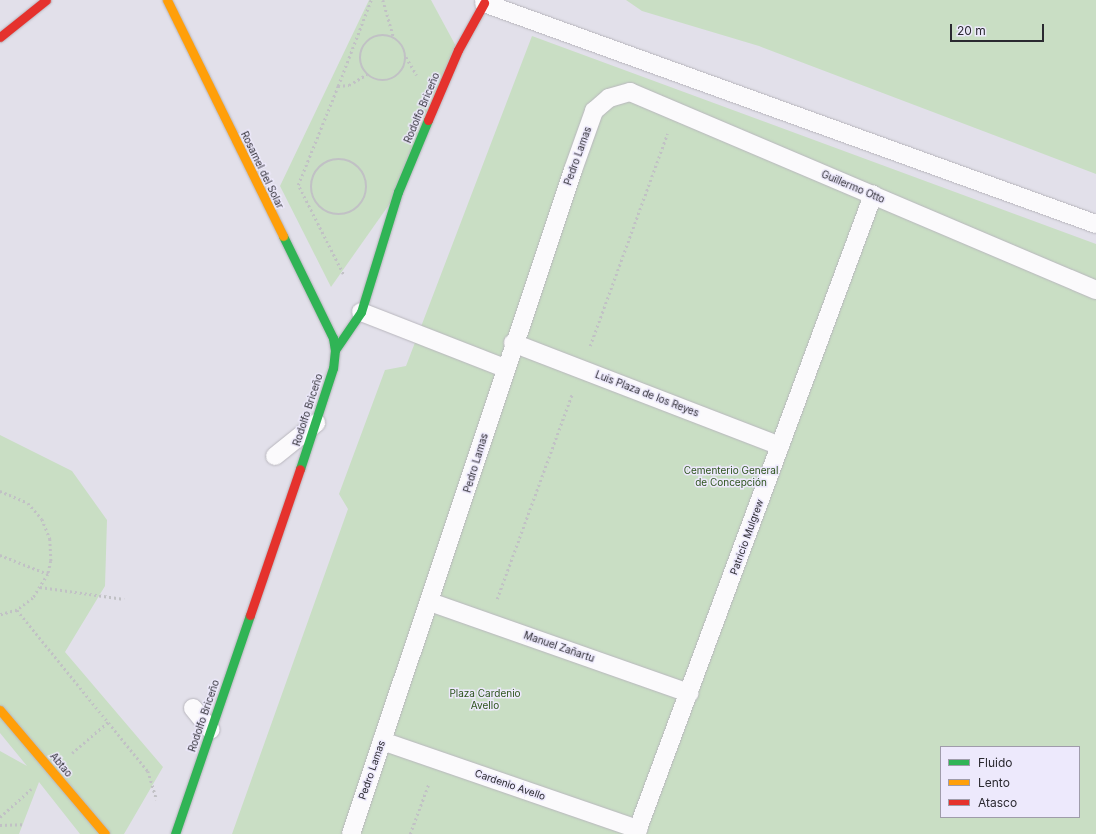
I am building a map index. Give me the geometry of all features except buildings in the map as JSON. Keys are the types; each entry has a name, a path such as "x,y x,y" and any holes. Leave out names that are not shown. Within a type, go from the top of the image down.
{"street":[{"path":"0,37 46,0"},
{"name":"Rosamel del Solar","path":"167,0 333,338 335,350"},
{"name":"Rodolfo Briceño","path":"175,834 316,423 333,368 335,350 361,312 398,192 458,50 484,3"},
{"name":"Abtao","path":"0,710 105,834"}],"lane":[{"path":"484,3 1096,224"},
{"name":"Guillermo Otto","path":"609,98 630,92 1096,290"},
{"name":"Pedro Lamas","path":"351,834 430,602 513,343 594,111 609,98"},
{"name":"Patricio Mulgrew","path":"638,831 873,195"},
{"path":"361,312 505,368"},
{"name":"Luis Plaza de los Reyes","path":"513,343 780,446"},
{"path":"275,456 316,423"},
{"name":"Manuel Zañartu","path":"430,602 689,693"},
{"path":"193,708 211,730"},
{"name":"Cardenio Avello","path":"382,741 638,831"}],"path":[{"path":"342,272 298,185 371,0"},
{"path":"383,0 394,38 405,53 401,72 381,81 367,74 361,62 363,48 373,37 394,38"},
{"path":"338,86 349,85 367,74"},
{"path":"328,160 347,160 356,164 367,180 366,199 353,212 334,215 325,212 313,198 311,180 328,160"},
{"path":"0,491 28,503 42,519 50,539 48,574 33,598 17,610 0,615"},
{"path":"0,555 48,574"},
{"path":"40,587 124,599"},
{"path":"17,610 148,771 158,807"},
{"path":"410,834 438,760"},
{"path":"0,825 23,824"}],"green space":[{"path":"369,0 431,0 458,50 398,192 331,287 280,186"},
{"path":"626,0 1096,0 1096,174 759,46 642,11"},
{"name":"Cementerio General de Concepción","path":"532,36 1096,244 1096,834 232,834 348,509 339,494 385,370 406,366"},
{"path":"0,435 72,471 107,520 105,586 65,652 163,767 124,834 80,834 39,782 19,834 0,834 0,751 27,766 0,733"}],"traffic: fast":[{"path":"335,350 361,312 398,192 428,120"},
{"path":"283,236 333,338 335,350 333,368 300,469"},
{"path":"175,834 250,615"}],"traffic: slow":[{"path":"167,0 283,236"},
{"path":"0,710 105,834"}],"traffic: jam":[{"path":"0,37 46,0"},
{"path":"428,120 458,50 484,3"},
{"path":"250,615 300,469"}],"park label":[{"name":"Plaza Cardenio Avello","path":"485,698"}]}
